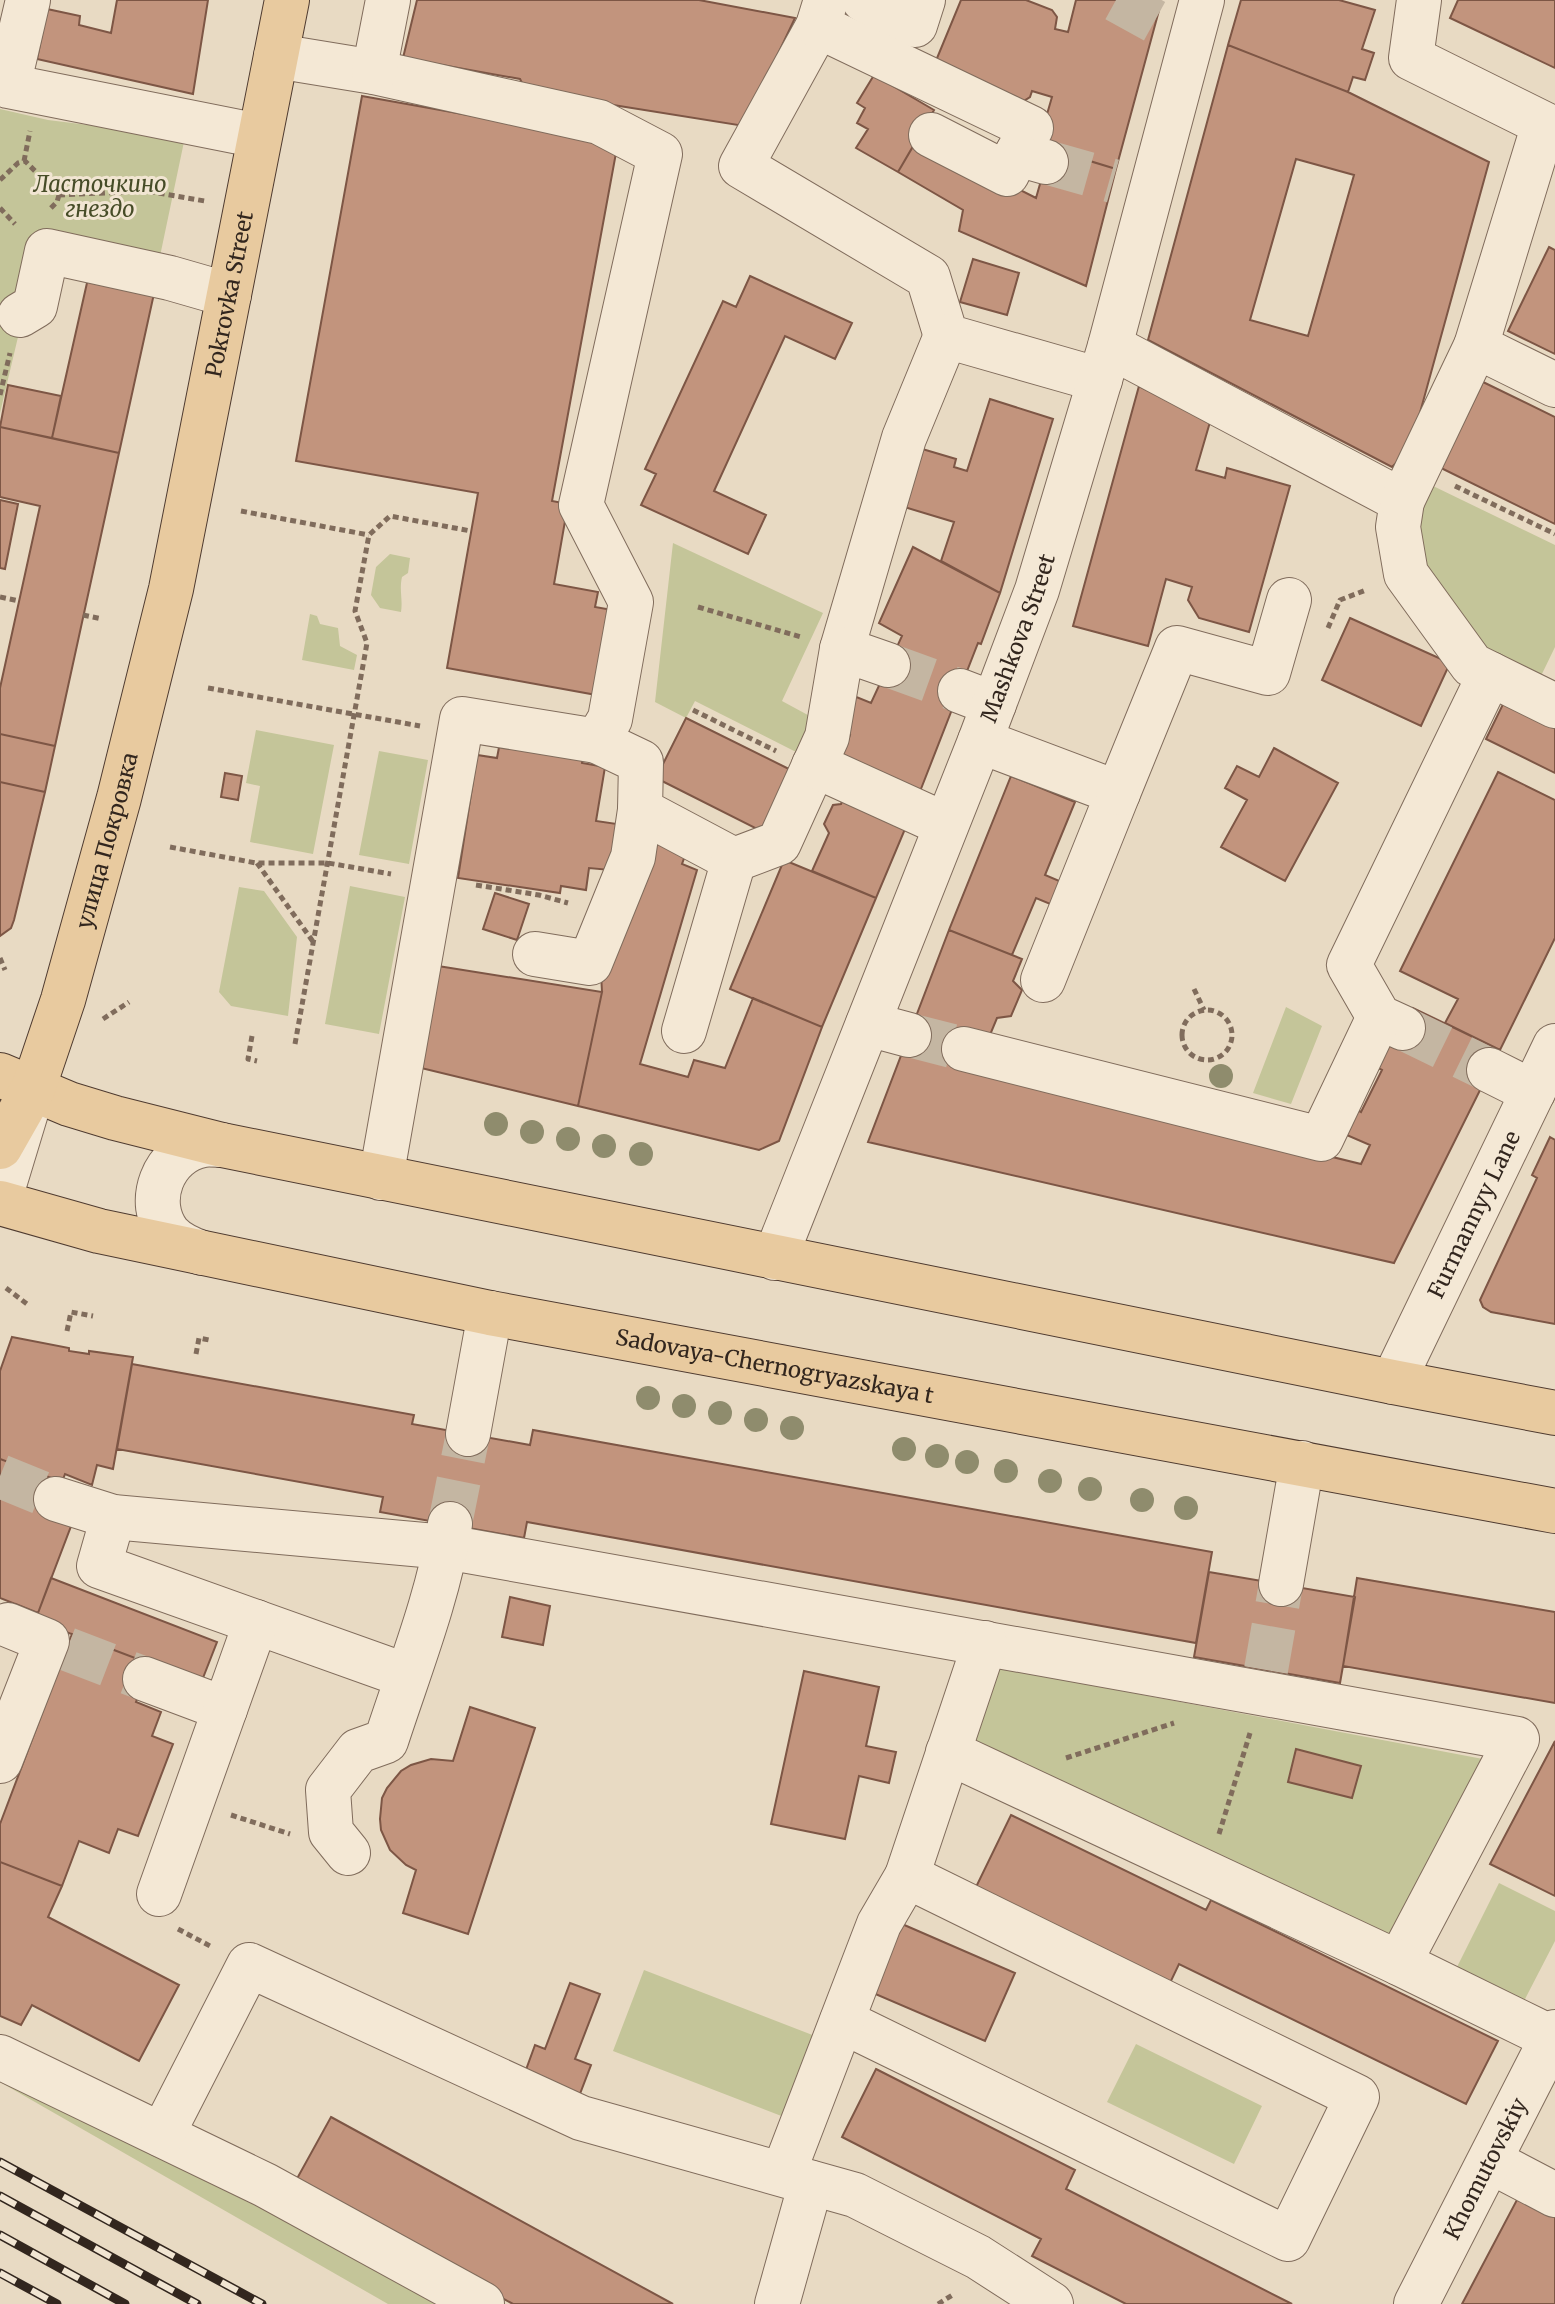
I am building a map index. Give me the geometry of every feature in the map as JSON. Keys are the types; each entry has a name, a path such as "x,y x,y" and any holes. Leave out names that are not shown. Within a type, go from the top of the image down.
{"main road":[{"name":"Pokrovka Street","path":"229,295 287,0"},
{"name":"улица Покровка","path":"0,1147 16,1082 63,1000 103,856 171,589 229,295"},
{"path":"16,1082 115,1118 222,1145 1555,1413"},
{"name":"Sadovaya-Chernogryazskaya t","path":"0,1200 99,1231 490,1313 1555,1511"}],"street":[{"path":"28,0 8,86 259,136"},
{"path":"374,72 388,0"},
{"path":"864,0 890,15 919,12 901,66"},
{"path":"1415,1 1411,58 1550,123 1476,346 1402,501 1398,527 1406,574 1472,665 1551,695"},
{"path":"640,810 734,860 779,843 827,737 842,649 904,438 946,336 928,277 741,166 822,13 901,66 1031,128 1032,158 1007,174 931,135"},
{"name":"Mashkova Street","path":"775,1258 888,1029 978,712 1037,590 1105,363 1132,186 1187,14"},
{"path":"276,56 374,72 599,122 660,154 581,505 631,602 610,719 597,741"},
{"path":"20,315 35,306 47,251 170,278 229,295"},
{"path":"946,336 1105,363 1402,501"},
{"path":"1476,346 1555,385"},
{"path":"1043,980 1177,648 1268,673 1289,600"},
{"path":"842,649 888,665"},
{"path":"964,1049 1321,1139 1391,1023 1349,965 1490,674"},
{"path":"978,712 1118,793"},
{"path":"381,1178 462,719 597,741 641,762 640,810 633,857 590,963 535,954"},
{"path":"814,765 946,825"},
{"path":"684,1031 734,860"},
{"name":"Furmannyy Lane","path":"1393,1382 1555,1046"},
{"path":"1489,1070 1533,1092"},
{"path":"0,1200 16,1082"},
{"path":"202,1253 184,1246 169,1234 160,1217 157,1198 161,1179 171,1164 186,1152 203,1145 222,1145"},
{"path":"468,1434 490,1313"},
{"path":"1281,1584 1302,1463"},
{"path":"56,1499 113,1517 448,1536 985,1643 1264,1682 1517,1739 1399,1963"},
{"path":"113,1517 99,1566 407,1676"},
{"path":"348,1853 331,1832 328,1790 358,1751 386,1741 429,1610 448,1536"},
{"path":"159,1894 256,1622"},
{"path":"0,1761 41,1639"},
{"path":"777,2304 797,2178 842,2021 879,1924 907,1876 985,1643"},
{"path":"145,1679 225,1709"},
{"path":"948,1752 1554,2035"},
{"path":"842,2021 1288,2239 1357,2097 907,1876"},
{"path":"162,2135 249,1965 581,2118 855,2195 978,2257 1051,2304"},
{"name":"Khomutovskiy","path":"1416,2304 1554,2035"},
{"path":"0,2057 265,2185 482,2304"},
{"path":"1490,2161 1555,2195"}],"path":[{"path":"0,180 18,163 25,161 59,195 146,191 186,197"},
{"path":"42,217 57,202 59,195"},
{"path":"0,208 20,229"},
{"path":"1446,482 1555,534"},
{"path":"241,511 369,535"},
{"path":"295,1044 367,643 355,611 369,535 390,516 471,531"},
{"path":"0,597 19,601"},
{"path":"1335,614 1340,600"},
{"path":"698,607 842,649"},
{"path":"83,615 102,619"},
{"path":"208,688 460,733"},
{"path":"693,710 796,761 814,765"},
{"path":"170,847 256,863 328,863 433,882 449,881 524,893 612,910"},
{"path":"256,863 314,943"},
{"path":"0,958 5,970"},
{"path":"1194,989 1204,1010"},
{"path":"100,1021 129,1002"},
{"path":"1204,1010 1215,1010 1225,1017 1233,1037 1229,1048 1211,1060 1199,1059 1189,1053 1183,1044 1185,1022 1193,1013 1204,1010"},
{"path":"252,1036 248,1059 257,1061"},
{"path":"6,1288 27,1304"},
{"path":"67,1331 71,1312 93,1316"},
{"path":"196,1354 199,1338 209,1340"},
{"path":"1206,1873 1264,1682"},
{"path":"1065,1758 1187,1718"},
{"path":"240,1818 249,1821"},
{"path":"159,1894 151,1916 249,1965"}],"green space":[{"name":"Ласточкино гнездо","path":"0,109 48,120 185,137 155,280 51,258 22,320 0,413"},
{"path":"1431,485 1555,545 1555,647 1540,678 1475,644 1421,571 1413,522"},
{"path":"673,543 823,613 782,701 817,720 800,754 695,701 686,718 655,702"},
{"path":"390,554 410,558 408,573 401,582 401,612 380,608 371,595 376,567"},
{"path":"310,614 317,616 320,624 338,628 340,646 357,655 354,670 302,660"},
{"path":"256,730 334,745 313,854 250,842 260,786 246,783"},
{"path":"379,751 428,760 409,864 359,855"},
{"path":"350,886 405,897 379,1034 325,1024"},
{"path":"239,887 264,891 297,937 288,1016 231,1006 219,992"},
{"path":"1286,1007 1322,1026 1291,1104 1253,1093"},
{"path":"995,1667 1483,1759 1392,1940 967,1745"},
{"path":"1499,1883 1555,1911 1555,1941 1524,2001 1457,1967"},
{"path":"644,1970 815,2036 784,2117 613,2051"},
{"path":"1136,2044 1262,2106 1234,2164 1107,2102"},
{"path":"0,2066 452,2304 388,2304 0,2082"}],"building":[{"path":"117,0 208,0 193,94 37,59 47,9 80,16 79,25 111,33"},
{"path":"417,0 699,0 795,18 744,126 526,91 520,79 403,58"},
{"path":"961,0 1026,0 1052,10 1057,17 1055,29 1068,32 1076,0 1156,0 1161,3 1116,169 1038,145 1052,97 1032,91 1030,97 1022,102 935,63"},
{"path":"1241,0 1339,0 1375,10 1362,49 1374,53 1365,80 1353,77 1348,92 1228,45"},
{"path":"1458,0 1555,0 1555,68 1450,18"},
{"path":"1228,45 1348,92 1489,162 1410,449 1392,467 1148,340","holes":["1296,159 1354,175 1308,336 1250,320"]},
{"path":"874,75 934,110 898,172 856,148 868,129 857,123 865,108 857,103"},
{"path":"362,96 618,142 552,501 568,504 554,584 598,592 595,607 618,611 602,696 447,668 478,493 296,461"},
{"path":"918,138 1036,198 1050,149 1116,169 1086,286 959,231 963,210 898,172"},
{"path":"1549,247 1555,250 1555,354 1508,331"},
{"path":"973,259 1019,273 1007,315 960,302"},
{"path":"89,274 155,289 119,453 52,438"},
{"path":"750,276 852,323 835,359 785,336 714,491 766,515 748,554 641,505 656,474 645,469 723,301 736,307"},
{"path":"1483,382 1555,417 1555,524 1441,468"},
{"path":"8,385 61,396 52,438 0,427"},
{"path":"1139,386 1210,422 1196,470 1225,478 1227,468 1290,486 1249,632 1199,618 1188,600 1192,587 1166,579 1148,646 1073,626"},
{"path":"990,399 1053,419 1000,593 941,561 954,522 901,506 919,448 956,459 954,467 967,471"},
{"path":"0,427 119,453 55,746 0,734 0,688 40,506 0,497"},
{"path":"0,500 18,504 5,569 0,568"},
{"path":"913,547 1000,593 919,794 842,757 850,735 838,727 854,696 871,703 902,636 879,623"},
{"path":"1350,618 1450,663 1421,726 1322,680"},
{"path":"1507,696 1555,720 1555,773 1486,739"},
{"path":"686,718 791,770 761,831 656,778"},
{"path":"0,734 55,746 45,792 0,782"},
{"path":"500,742 583,755 582,763 605,767 596,821 617,824 610,870 589,868 586,890 561,886 560,893 458,878 477,755 497,758"},
{"path":"1274,748 1338,783 1285,881 1221,847 1247,800 1225,788 1237,766 1259,777"},
{"path":"857,766 913,810 876,898 812,871 829,833 824,824 833,805 841,804"},
{"path":"1498,772 1555,800 1555,938 1500,1050 1445,1023 1458,999 1400,971"},
{"path":"225,773 242,776 238,800 221,797"},
{"path":"1011,776 1075,802 1045,875 1064,883 1055,906 1036,898 1012,955 949,930"},
{"path":"0,782 45,792 14,920 11,928 0,936"},
{"path":"655,838 687,850 682,864 697,870 640,1064 688,1077 694,1060 725,1068 753,998 822,1027 779,1141 759,1150 578,1106 602,992 601,973"},
{"path":"784,860 876,898 822,1027 730,989"},
{"path":"495,893 529,904 517,940 483,929"},
{"path":"949,930 1022,959 1013,981 1022,990 1011,1016 997,1018 990,1035 958,1065 1361,1164 1370,1145 1342,1133 1354,1108 1361,1112 1382,1070 1374,1066 1387,1041 1394,1045 1413,1008 1500,1050 1394,1263 868,1142"},
{"path":"438,966 602,992 578,1106 417,1067"},
{"path":"1550,1137 1555,1140 1555,1324 1491,1312 1483,1307 1480,1300 1537,1178 1532,1175"},
{"path":"12,1337 69,1348 69,1351 133,1357 113,1469 97,1465 92,1485 65,1474 62,1482 0,1459 0,1371"},
{"path":"132,1364 414,1415 412,1424 530,1445 533,1430 1212,1552 1196,1643 527,1522 524,1538 380,1512 383,1497 117,1449"},
{"path":"0,1459 62,1482 73,1521 38,1613 0,1598"},
{"path":"1209,1572 1355,1597 1340,1683 1194,1657"},
{"path":"51,1578 217,1642 201,1683 13,1612 16,1604 38,1613"},
{"path":"1357,1578 1555,1612 1555,1703 1343,1666"},
{"path":"510,1597 550,1606 543,1645 502,1637"},
{"path":"72,1634 151,1664 136,1702 161,1712 152,1736 173,1744 138,1836 118,1829 109,1853 79,1841 62,1886 0,1862 0,1824"},
{"path":"804,1671 879,1687 866,1746 896,1752 889,1783 859,1776 845,1839 771,1824"},
{"path":"470,1707 535,1728 468,1934 403,1913 416,1870 390,1850 381,1830 380,1819 382,1798 401,1771 431,1759 453,1761"},
{"path":"1555,1741 1555,1896 1490,1864"},
{"path":"1296,1749 1361,1766 1352,1798 1288,1782"},
{"path":"1011,1815 1206,1910 1211,1900 1498,2041 1466,2104 1179,1964 1170,1983 976,1887"},
{"path":"0,1862 62,1886 48,1917 179,1985 139,2061 32,2005 21,2025 0,2016"},
{"path":"902,1924 1015,1973 985,2041 873,1993"},
{"path":"570,1983 600,1994 575,2059 591,2065 578,2099 523,2078 535,2045 545,2049"},
{"path":"876,2069 1075,2170 1066,2189 1292,2304 1126,2304 1032,2256 1041,2239 842,2137"},
{"path":"331,2117 673,2304 513,2304 294,2184"},
{"path":"1519,2196 1555,2215 1555,2304 1462,2304"}],"tunnel":[{"path":"1116,0 1156,22"},
{"path":"1046,162 1113,181"},
{"path":"888,665 960,691"},
{"path":"1403,1028 1489,1070"},
{"path":"909,1035 964,1049"},
{"path":"450,1524 468,1434"},
{"path":"0,1476 56,1499"},
{"path":"1266,1670 1281,1584"},
{"path":"67,1649 145,1679"}],"railway":[{"path":"0,2162 262,2304"},
{"path":"0,2196 197,2304"},
{"path":"0,2235 125,2304"},
{"path":"0,2273 57,2304"}]}
